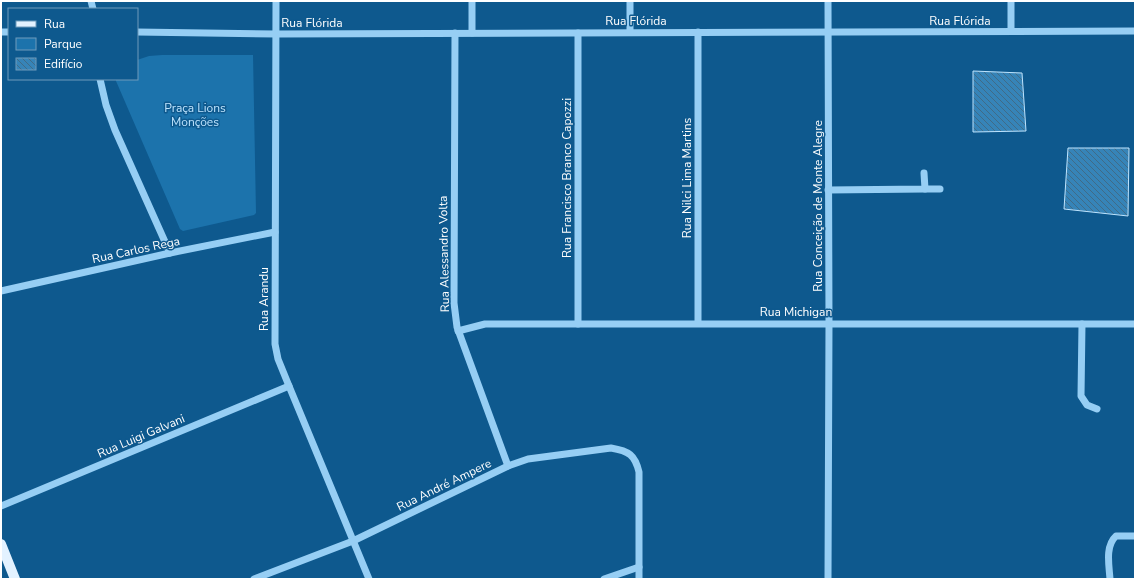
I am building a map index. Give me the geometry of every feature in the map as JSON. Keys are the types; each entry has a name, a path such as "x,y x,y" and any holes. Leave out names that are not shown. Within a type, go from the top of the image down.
{"main road":[{"path":"1,544 15,579"}],"street":[{"name":"Rua Arandu","path":"276,1 275,344 278,359 369,579"},
{"path":"472,1 472,33"},
{"path":"630,1 630,32"},
{"name":"Rua Conceição de Monte Alegre","path":"828,1 828,579"},
{"path":"1011,1 1011,32"},
{"name":"Rua Flórida","path":"138,32 276,34 1135,31"},
{"name":"Rua Francisco Branco Capozzi","path":"578,32 578,324"},
{"name":"Rua Nilci Lima Martins","path":"698,32 698,324"},
{"name":"Rua Alessandro Volta","path":"455,33 454,303 458,331 508,466"},
{"path":"100,80 106,105 115,130 170,253"},
{"path":"924,173 925,189"},
{"path":"828,190 940,189"},
{"name":"Rua Carlos Rega","path":"1,291 170,253 275,232"},
{"name":"Rua Michigan","path":"458,331 485,324 1135,324"},
{"path":"1082,324 1081,396 1087,405 1097,409"},
{"name":"Rua Luigi Galvani","path":"1,506 289,386"},
{"name":"Rua André Ampere","path":"254,579 354,541 508,466 528,459 611,448 620,449 630,454 636,461 639,472 639,567"},
{"path":"1110,579 1109,545 1111,540 1116,536 1135,536"},
{"path":"604,579 639,567 639,579"}],"green space":[{"name":"Praça Lions Monções","path":"253,55 256,213 254,215 183,231 180,229 116,81 138,80 138,60 149,56"}],"building":[{"path":"973,71 1022,73 1026,131 973,132"},
{"path":"1068,148 1129,148 1128,216 1064,209"}]}
